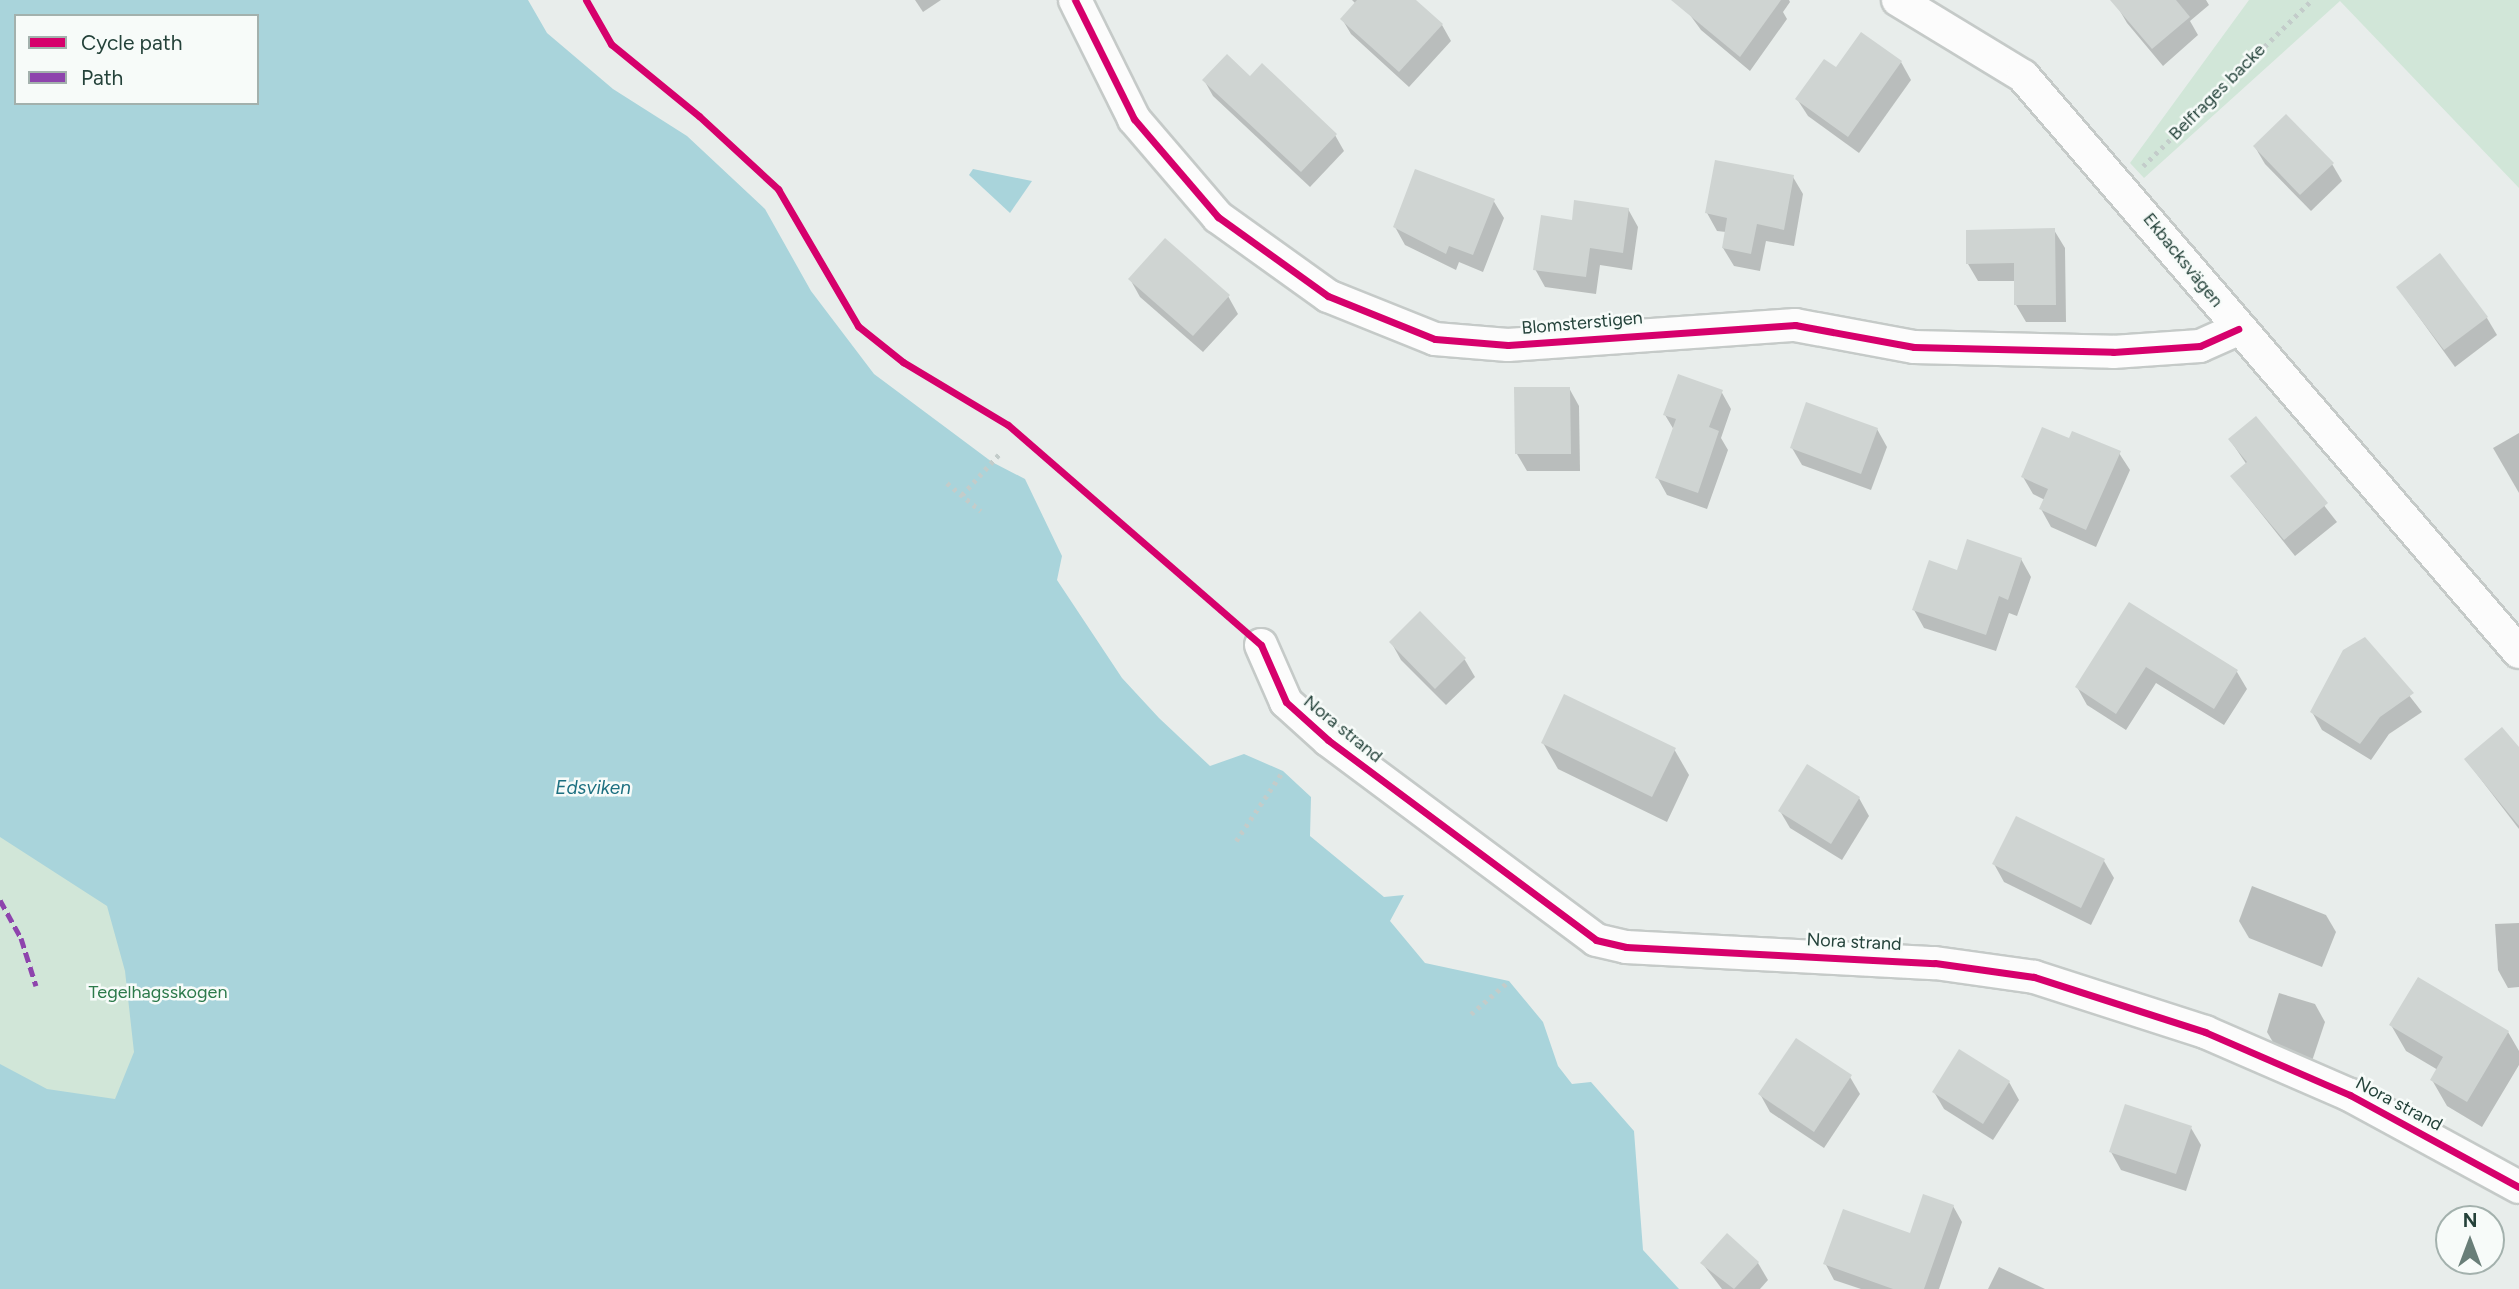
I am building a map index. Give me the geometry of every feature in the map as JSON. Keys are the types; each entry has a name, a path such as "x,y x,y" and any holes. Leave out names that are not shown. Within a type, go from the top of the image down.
{"street":[{"name":"Blomsterstigen","path":"1075,0 1134,119 1218,217 1328,296 1435,339 1508,345 1795,325 1914,347 2113,352 2200,346 2238,328"},
{"name":"Ekbacksvägen","path":"1898,0 2023,76 2123,186 2238,328 2519,652"},
{"name":"Nora strand","path":"1261,645 1286,702 1328,740 1595,940 1626,947 1934,963 2034,977 2205,1032 2350,1095 2519,1187"}],"path":[{"path":"586,0 611,44 778,189 858,326 904,362 1007,425 1261,645"},
{"path":"962,495 1000,452"},
{"path":"947,483 981,511"},
{"path":"1236,841 1283,771"},
{"path":"1471,1014 1509,981"}],"green space":[{"path":"2249,0 2519,0 2519,188 2340,1 2144,178 2130,163"},
{"name":"Tegelhagsskogen","path":"0,595 345,958 0,1289"}],"water":[{"name":"Edsviken","path":"0,0 528,0 547,33 613,89 687,136 765,209 811,291 874,374 992,462 1025,479 1062,556 1057,580 1122,678 1159,718 1210,766 1244,754 1283,771 1311,797 1310,836 1384,897 1404,895 1390,921 1425,963 1509,981 1543,1022 1558,1066 1572,1084 1591,1082 1634,1131 1643,1250 1679,1289 0,1289 0,1064 47,1089 115,1099 134,1052 125,971 107,906 0,837"},
{"path":"973,169 1032,181 1010,213 969,175"}],"building":[{"path":"1357,0 1416,0 1443,24 1399,72 1340,19"},
{"path":"1671,0 1781,0 1740,57"},
{"path":"2110,0 2176,0 2190,17 2152,49"},
{"path":"1861,32 1902,61 1848,137 1795,99 1824,59 1836,67"},
{"path":"1227,54 1250,76 1262,63 1337,134 1301,172 1202,80"},
{"path":"2286,114 2334,163 2300,195 2253,146"},
{"path":"1715,160 1794,175 1784,230 1757,224 1751,254 1722,248 1727,218 1705,213"},
{"path":"1415,169 1495,199 1473,255 1449,246 1446,254 1393,227"},
{"path":"1574,200 1629,208 1623,253 1590,248 1586,277 1533,270 1541,215 1572,220"},
{"path":"2055,228 2056,305 2014,305 2014,263 1966,264 1966,230"},
{"path":"1165,238 1230,295 1193,336 1128,279"},
{"path":"2440,253 2488,317 2444,350 2396,287"},
{"path":"1678,374 1723,390 1709,427 1719,431 1698,493 1655,478 1676,419 1663,415"},
{"path":"1514,387 1570,387 1571,454 1515,454"},
{"path":"1806,402 1878,428 1861,474 1790,448"},
{"path":"2256,416 2328,503 2284,540 2230,476 2247,462 2228,439"},
{"path":"2042,427 2069,438 2072,431 2121,451 2086,530 2039,509 2048,489 2021,477"},
{"path":"1967,539 2022,558 2008,600 1999,596 1986,635 1912,610 1929,560 1957,570"},
{"path":"2129,602 2238,670 2214,709 2146,667 2116,714 2075,687"},
{"path":"1420,611 1466,658 1435,689 1389,642"},
{"path":"2365,637 2414,693 2380,717 2360,744 2310,712 2343,650"},
{"path":"1564,694 1676,748 1652,797 1541,743"},
{"path":"2502,727 2519,747 2519,826 2464,759"},
{"path":"1807,764 1860,797 1831,844 1778,811"},
{"path":"2016,816 2105,859 2081,908 1992,864"},
{"path":"2418,977 2509,1031 2467,1102 2430,1080 2443,1057 2389,1025"},
{"path":"1796,1038 1852,1075 1814,1132 1758,1094"},
{"path":"1959,1049 2010,1081 1983,1124 1932,1092"},
{"path":"2125,1104 2192,1126 2176,1174 2109,1152"},
{"path":"1923,1194 1954,1205 1924,1289 1893,1289 1823,1264 1843,1209 1910,1233"},
{"path":"1727,1233 1759,1262 1734,1289 1700,1263"}],"marked path":[{"path":"0,900 21,938 36,986"}],"cycle path":[{"path":"586,0 611,44 699,116 778,189 858,326 903,362 1008,425 1261,645 1286,702 1328,740 1596,940 1626,947 1935,963 2034,977 2205,1032 2350,1095 2519,1187"},
{"path":"1075,0 1134,119 1218,217 1328,296 1435,339 1508,345 1795,325 1914,347 2113,352 2200,346 2238,329"}]}
